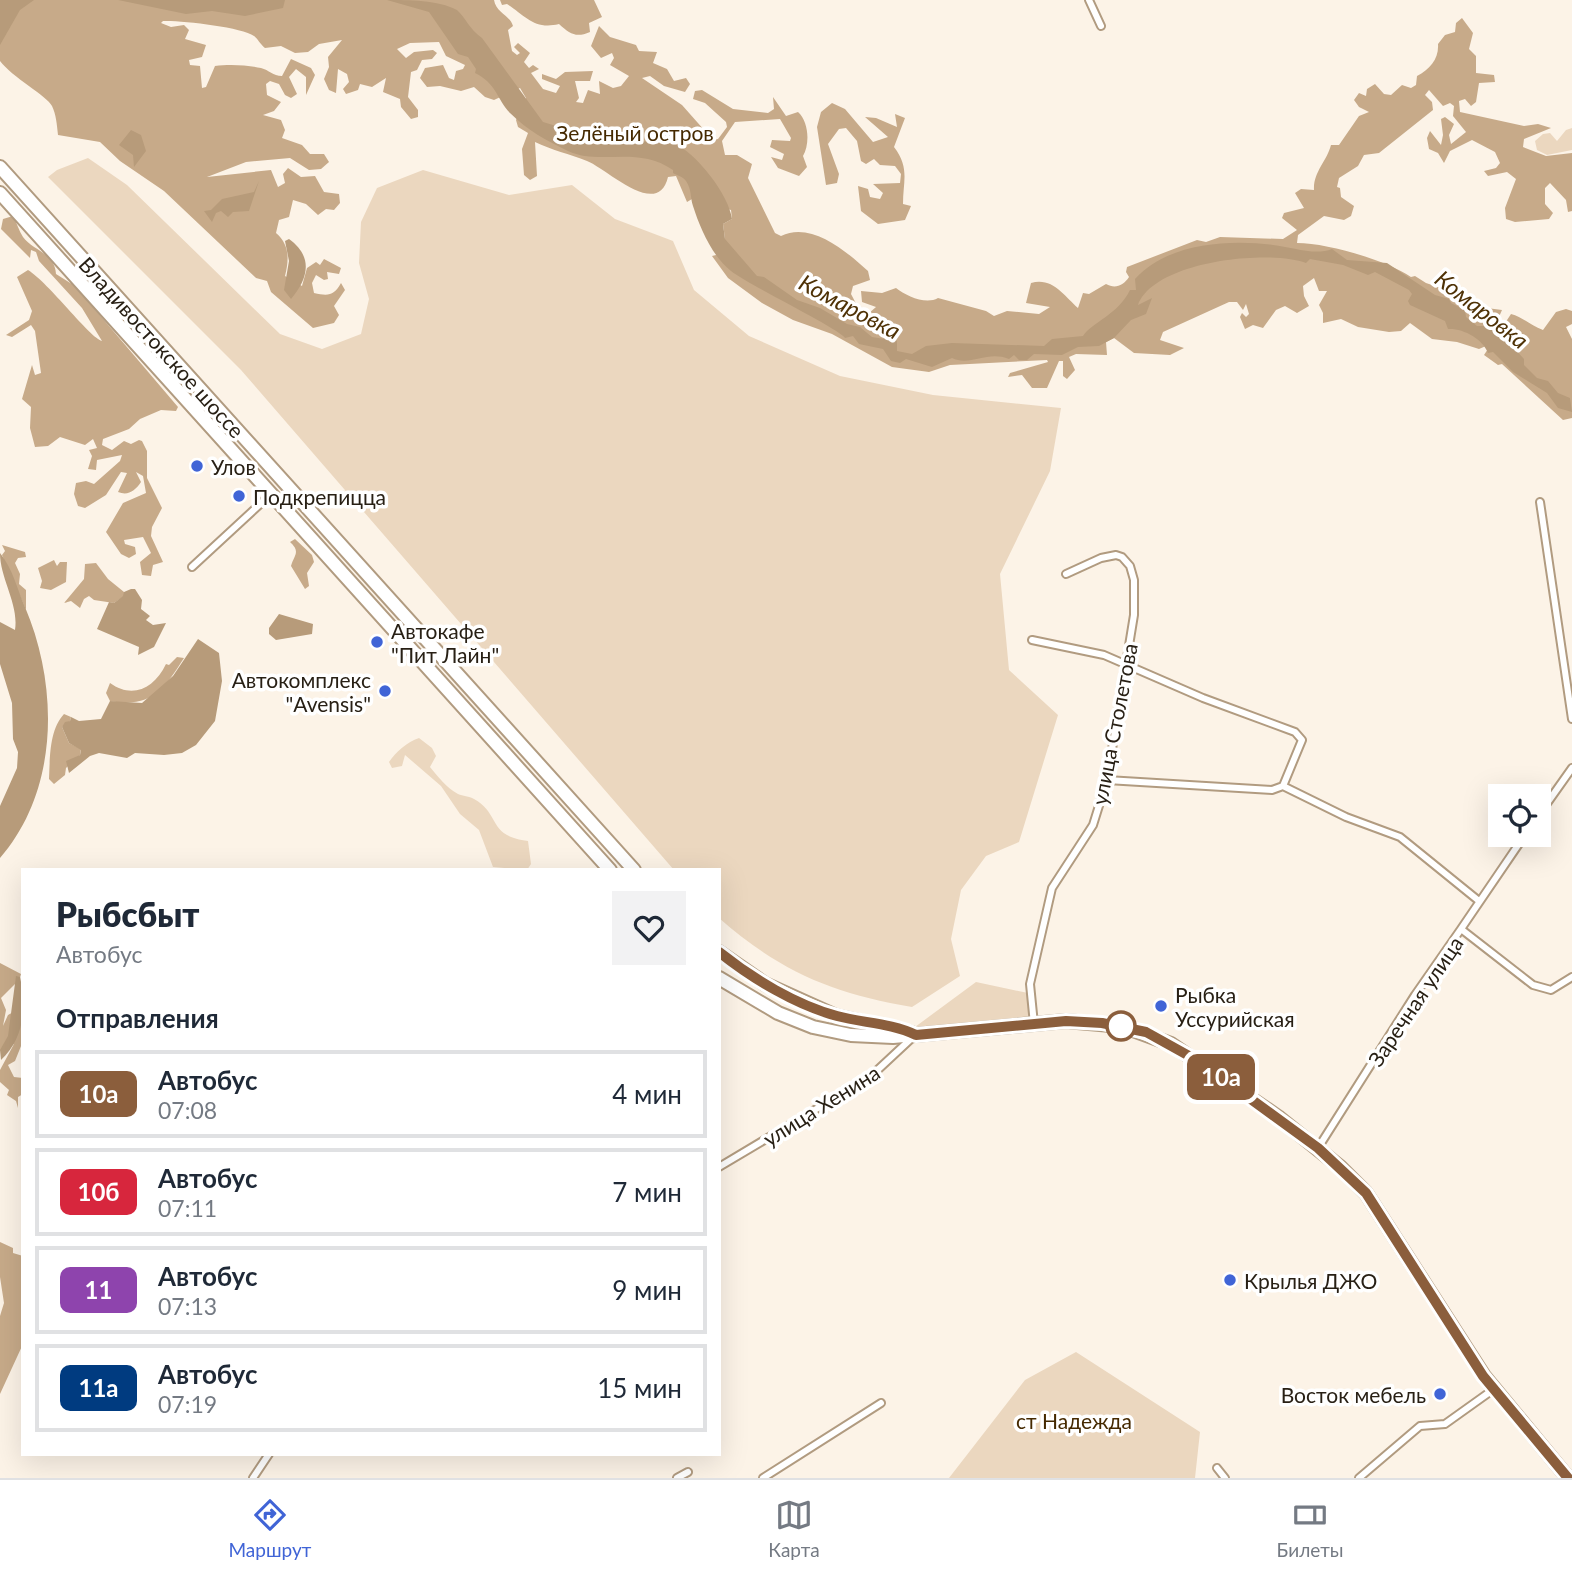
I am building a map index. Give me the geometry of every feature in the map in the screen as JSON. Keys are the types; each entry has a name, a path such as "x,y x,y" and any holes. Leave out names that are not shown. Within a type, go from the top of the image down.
{"highway":[{"name":"Владивостокское шоссе","path":"0,167 632,868"},
{"name":"Владивостокское шоссе","path":"2,195 608,868"},
{"path":"74,275 83,272 88,264"},
{"path":"721,953 765,984 836,1016 904,1029 916,1035"},
{"path":"721,979 778,1013 813,1027 851,1035 916,1035 1034,1024 1102,1023 1146,1032 1200,1062 1318,1148 1366,1193 1494,1390 1567,1478"}],"street":[{"path":"1089,0 1101,26"},
{"path":"192,567 271,494"},
{"path":"1540,502 1572,719"},
{"name":"улица Столетова","path":"1034,1024 1030,984 1052,888 1093,825 1107,780 1134,615 1134,580 1130,566 1116,555 1066,574"},
{"path":"1032,640 1104,655 1125,666 1295,732 1302,740 1301,748 1283,786"},
{"path":"1551,798 1572,768"},
{"path":"1107,780 1253,790 1283,786 1346,817 1400,837 1479,901"},
{"path":"1461,929 1517,847"},
{"name":"Заречная улица","path":"1318,1148 1415,995 1461,929 1533,985 1551,990 1572,976"},
{"name":"улица Хенина","path":"721,1166 870,1077 916,1035"},
{"path":"1359,1478 1420,1426 1445,1424 1494,1390"},
{"path":"764,1478 881,1403"},
{"path":"254,1478 268,1456"},
{"path":"1217,1468 1225,1478"},
{"path":"677,1478 688,1472"}],"green space":[{"name":"Зелёный остров","path":"0,0 494,0 497,8 513,26 508,30 512,51 517,55 520,53 514,47 518,43 530,53 524,62 529,68 533,65 539,69 531,73 543,89 556,93 560,86 542,79 542,74 556,79 565,72 593,71 590,81 575,81 579,98 576,102 583,103 588,90 600,94 599,81 613,88 621,86 629,76 610,65 614,58 612,53 601,58 591,46 599,26 610,37 636,45 639,51 657,52 653,63 667,69 674,81 686,78 690,84 685,92 664,86 650,76 642,78 682,105 713,140 718,139 727,127 726,122 705,103 693,99 695,91 702,90 733,109 768,113 774,109 773,97 786,116 798,112 802,116 807,139 803,156 807,167 799,176 778,168 771,157 782,160 784,154 770,147 772,140 790,141 791,138 780,119 735,122 722,141 725,155 737,155 752,164 748,178 775,233 781,236 792,232 816,235 839,247 868,271 870,280 853,286 851,294 861,313 868,314 876,307 862,302 861,291 882,293 896,288 916,299 928,301 938,298 986,311 994,316 1007,311 1039,314 1050,307 1026,303 1031,283 1039,282 1058,289 1078,308 1083,293 1089,294 1106,284 1119,286 1124,283 1129,277 1127,267 1197,240 1206,242 1220,237 1283,239 1297,230 1282,218 1284,213 1304,208 1295,193 1301,189 1314,190 1318,172 1331,145 1339,145 1359,116 1369,112 1359,107 1354,100 1359,93 1366,96 1367,89 1375,84 1384,94 1391,95 1402,85 1411,88 1416,85 1417,76 1430,67 1435,59 1438,44 1445,35 1455,32 1456,23 1462,18 1473,33 1469,49 1476,56 1476,73 1494,75 1495,82 1479,83 1476,102 1471,106 1465,99 1459,101 1460,112 1524,126 1538,124 1551,128 1524,139 1523,147 1546,156 1572,153 1572,211 1568,212 1566,200 1550,183 1545,188 1545,204 1553,213 1549,219 1515,222 1506,219 1505,208 1516,179 1507,172 1488,176 1484,171 1496,168 1500,163 1495,152 1472,140 1450,151 1444,163 1438,153 1429,149 1427,138 1430,131 1441,145 1441,119 1445,117 1454,124 1449,135 1451,144 1466,132 1453,116 1454,106 1450,103 1443,106 1429,90 1425,95 1432,102 1433,110 1379,153 1364,155 1358,166 1339,178 1337,187 1340,188 1341,197 1354,206 1351,216 1344,220 1324,216 1298,235 1297,243 1325,246 1373,259 1411,277 1415,276 1426,283 1465,296 1479,307 1502,310 1486,346 1479,349 1457,342 1432,339 1410,323 1401,331 1389,332 1358,327 1341,319 1323,323 1323,313 1319,305 1327,291 1319,291 1314,278 1303,286 1309,306 1297,313 1285,306 1276,310 1263,328 1253,325 1245,329 1240,317 1242,313 1246,317 1249,314 1246,304 1243,310 1237,302 1229,302 1163,332 1160,340 1184,348 1170,355 1134,353 1114,338 1106,342 1107,355 1076,354 1069,357 1075,370 1067,379 1063,376 1063,361 1059,361 1047,388 1032,388 1022,375 1008,377 1010,373 1048,362 1047,360 950,365 929,372 892,367 832,334 793,320 762,303 728,278 712,256 716,255 725,239 723,224 732,219 731,210 692,199 687,202 676,176 668,177 662,189 654,194 643,193 596,165 535,142 537,176 530,180 524,175 522,149 528,133 518,127 516,120 526,98 520,88 494,100 485,97 474,87 461,91 440,86 427,87 420,78 425,68 443,65 449,78 454,80 456,71 463,69 465,65 446,56 439,42 410,43 397,49 406,58 414,52 433,50 437,53 432,59 422,60 417,70 411,72 408,97 418,110 418,117 411,119 401,107 400,99 383,92 386,78 372,87 360,84 358,90 346,94 343,89 349,82 347,74 338,69 336,93 329,90 324,79 329,67 328,57 342,40 319,44 308,52 295,53 281,46 265,48 254,36 237,30 163,21 161,23 171,27 184,25 189,30 185,39 206,45 202,57 189,60 190,65 200,66 202,88 206,87 215,66 256,67 282,76 291,59 311,68 315,75 306,95 306,77 296,69 289,77 297,94 291,98 285,95 279,84 270,81 266,84 267,95 281,102 274,111 263,115 281,120 285,130 282,138 302,145 310,154 324,154 329,162 321,169 309,170 290,158 246,162 207,177 271,170 278,187 285,183 283,174 288,168 301,177 315,176 324,192 339,194 340,203 334,210 326,209 318,215 306,204 293,200 289,217 279,220 276,233 284,243 287,253 285,276 302,286 307,268 316,262 320,265 324,259 341,268 339,274 327,272 328,279 324,280 316,275 312,283 314,293 323,295 336,290 341,283 345,290 334,306 339,315 334,323 313,328 271,292 267,281 256,278 164,191 120,161 100,142 58,135 54,112 49,102 0,61"},
{"path":"500,0 594,0 602,17 589,23 590,32 577,35 559,24 537,23 507,4 502,5"},
{"path":"832,103 845,109 873,142 888,137 865,117 876,118 897,127 895,114 905,118 894,147 904,168 903,204 911,206 905,220 878,224 861,211 858,186 868,189 870,197 880,199 883,193 873,184 900,183 901,174 895,166 880,165 874,159 866,164 861,161 857,141 846,128 839,129 828,144 839,174 837,183 826,185 817,127 821,112"},
{"path":"1572,128 1572,150 1547,155 1537,150 1535,141 1543,134 1550,133 1557,141 1566,130"},
{"path":"88,158 127,185 280,334 322,349 361,334 369,299 359,263 361,222 377,188 423,170 509,195 572,185 615,219 673,241 694,290 749,336 840,376 933,395 1061,408 1050,471 1000,574 1009,670 1058,715 1019,842 986,856 961,890 951,939 960,976 912,1007 883,1002 808,978 763,952 721,920 721,868 672,868 241,370 48,177 57,170"},
{"path":"13,216 23,237 52,261 56,274 75,286 178,407 176,411 161,410 140,419 129,429 103,439 102,445 112,450 124,441 131,444 139,440 147,451 147,478 162,508 152,527 151,536 163,562 153,565 151,576 142,575 140,562 151,553 143,537 124,540 125,544 135,547 136,554 129,558 121,554 106,532 123,503 146,493 143,476 136,472 141,482 131,492 122,493 118,492 127,473 121,472 106,495 85,508 78,506 74,494 76,483 86,481 94,484 120,461 122,455 97,460 96,470 88,469 92,456 89,450 97,448 93,439 85,445 60,437 48,446 35,447 30,428 31,407 22,399 32,365 35,375 41,373 35,331 31,325 12,337 6,335 29,320 32,311 17,277 28,270 102,341 82,308 39,261 36,252 31,250 30,258 1,229 3,219"},
{"path":"1566,309 1572,311 1572,324 1566,327 1572,339 1572,418 1563,420 1502,364 1498,365 1484,355 1511,314 1543,330 1556,312"},
{"path":"295,539 312,555 314,562 307,573 309,586 305,589 291,566 296,551 290,542"},
{"path":"2,545 25,552 26,557 18,558 15,563 20,574 19,584 26,590 26,610 2,555 5,551"},
{"path":"54,560 57,566 60,562 67,562 66,582 51,590 40,588 42,581 38,568"},
{"path":"96,563 108,579 124,592 124,596 114,603 94,600 89,596 84,599 80,608 71,601 64,603 84,579 85,564"},
{"path":"177,657 184,658 169,680 154,694 136,702 110,701 106,693 110,683 126,690 142,689 155,680 166,664 169,665"},
{"path":"64,714 71,717 62,727 69,743 81,749 80,755 66,768 65,775 54,784 49,779 51,745 55,728"},
{"path":"419,738 432,748 436,756 430,767 446,785 482,805 506,834 528,841 531,864 528,868 493,867 479,830 460,814 441,786 405,755 402,766 392,768 389,762 406,745"},
{"path":"0,963 21,974 19,980 1,998 6,1010 3,1026 8,1015 17,1010 21,1012 21,1046 15,1061 8,1065 14,1077 21,1078 18,1108 16,1101 7,1095 9,1090 0,1082 0,1070 14,1044 0,1051"},
{"path":"976,982 1028,993 1031,1018 915,1027"},
{"path":"0,1242 13,1248 13,1253 21,1255 21,1348 0,1394 0,1316 4,1303 0,1277"},
{"name":"ст Надежда","path":"1076,1352 1200,1432 1195,1478 949,1478 1025,1380"}],"shaded area":[{"path":"0,0 34,0 20,10 0,45"},
{"path":"118,0 285,0 283,8 245,16 212,11 186,14"},
{"path":"387,0 432,2 457,10 482,38 543,122 576,132 619,135 628,131 637,140 673,143 682,148 710,175 725,198 732,219 723,224 725,239 757,276 764,277 797,300 820,308 847,324 860,327 872,337 897,341 897,351 912,354 926,346 952,343 1044,346 1052,339 1083,336 1119,306 1130,290 1136,290 1135,279 1148,267 1181,251 1200,246 1256,243 1311,251 1332,249 1347,260 1387,263 1435,295 1449,299 1451,303 1465,310 1466,317 1477,326 1504,326 1501,334 1524,359 1524,365 1537,378 1548,381 1558,393 1570,398 1572,412 1558,408 1547,393 1513,372 1493,352 1488,353 1482,343 1472,335 1448,329 1445,321 1410,305 1408,301 1412,294 1409,290 1375,272 1368,275 1343,265 1310,259 1306,263 1266,257 1214,262 1166,278 1148,290 1138,305 1152,298 1146,314 1131,320 1114,338 1099,346 1078,347 1062,355 1034,354 1027,360 1019,360 1014,355 1009,359 993,356 965,361 952,358 932,367 906,359 900,363 891,361 883,349 859,344 853,336 845,338 724,265 703,232 688,184 673,173 673,170 646,159 580,155 538,135 510,113 492,87 475,73 476,69 468,57 458,54 429,12"},
{"path":"131,130 141,135 146,151 134,167 133,155 119,145"},
{"path":"259,181 249,211 233,212 228,217 221,211 216,213 212,222 204,211 211,210 222,199 254,192"},
{"path":"289,239 302,253 306,268 301,284 291,299 284,290 289,261 285,241"},
{"path":"0,553 12,572 36,638 44,670 48,704 43,770 34,801 19,831 0,858 0,806 17,768 18,752 13,739 12,703 0,664 0,622 15,630 16,620"},
{"path":"135,589 142,600 141,609 150,616 146,620 153,625 166,623 154,647 138,655 139,647 97,629 109,602 114,603 124,592"},
{"path":"279,614 313,624 312,634 276,640 269,634 269,628"},
{"path":"198,639 219,653 222,681 215,721 196,745 182,753 164,755 135,753 127,758 99,753 90,756 69,773 66,761 80,755 81,750 69,743 62,727 65,722 70,721 71,717 79,721 101,719 110,701 142,703 173,676"},
{"path":"16,976 20,977 21,983 21,1025 15,1042 1,1060 0,1050 8,1036"}],"bus line":[{"name":"10а","path":"721,954 765,984 836,1016 904,1029 916,1035 1066,1021 1122,1026 1146,1032 1171,1044 1278,1117 1340,1167 1366,1193 1483,1376 1568,1478"}],"place":[{"name":"Улов","path":"197,466"},
{"name":"Подкрепицца","path":"239,496"},
{"name":"Автокафе \"Пит Лайн\"","path":"377,642"},
{"name":"Автокомплекс \"Avensis\"","path":"385,691"},
{"name":"Рыбка Уссурийская","path":"1161,1006"},
{"name":"Крылья ДЖО","path":"1230,1280"},
{"name":"Восток мебель","path":"1440,1394"}],"water label":[{"name":"Комаровка","path":"850,306"},
{"name":"Комаровка","path":"1482,309"}]}
